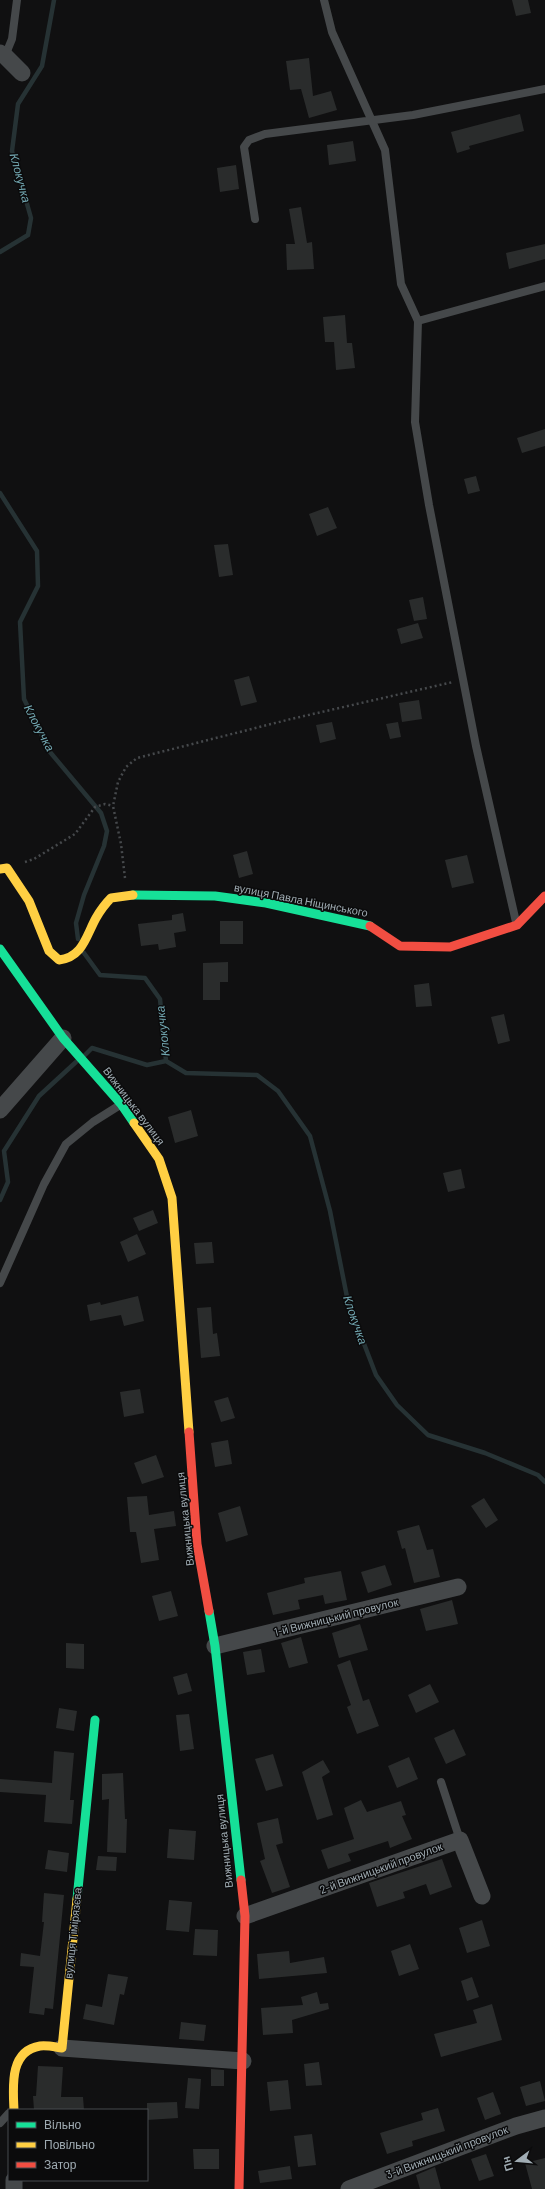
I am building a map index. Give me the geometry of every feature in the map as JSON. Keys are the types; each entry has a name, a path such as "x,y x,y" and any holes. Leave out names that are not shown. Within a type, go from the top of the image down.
{"street":[{"path":"2,54 22,72"},
{"name":"вулиця Павла Ніщинського","path":"4,869 29,901 49,951 59,960 72,957 86,944 92,927 111,898 129,895 215,896 266,903 371,926 400,946 450,948 517,925 545,896"},
{"name":"Вижницька вулиця","path":"0,949 67,1043 121,1104 159,1159 172,1198 197,1544 215,1646 245,1916 239,2189"},
{"path":"0,1110 67,1043"},
{"name":"1-й Вижницький провулок","path":"215,1646 458,1587"},
{"name":"вулиця Тімірязєва","path":"62,2048 95,1720"},
{"path":"460,1840 482,1896"},
{"name":"2-й Вижницький провулок","path":"245,1916 460,1840"},
{"path":"12,2109 12,2079 17,2063 26,2053 40,2046 243,2061"},
{"name":"3-й Вижницький провулок","path":"349,2189 516,2126 545,2118"}],"lane":[{"path":"2,54 12,40 17,0"},
{"path":"324,0 332,32 385,150 401,284 418,321 415,422 429,505 476,746 517,925"},
{"path":"255,219 244,147 249,140 265,134 413,115 545,89"},
{"path":"418,321 545,286"},
{"path":"0,1282 44,1184 66,1144 93,1122 121,1104"},
{"path":"441,1782 460,1840"},
{"path":"0,2123 8,2114"}],"path":[{"path":"129,895 113,806 118,782 126,767 137,758 291,719 463,680"},
{"path":"4,869 34,859 76,834 95,807 105,804 113,806"}],"building":[{"path":"512,0 528,0 531,13 516,16"},
{"path":"309,58 313,96 331,91 337,110 309,118 301,89 290,90 286,61"},
{"path":"520,114 524,131 469,146 470,149 457,153 451,132"},
{"path":"353,141 356,161 329,165 327,145"},
{"path":"236,165 239,189 220,192 217,168"},
{"path":"301,207 307,243 312,242 314,269 287,270 286,244 295,244 289,209"},
{"path":"545,244 545,259 509,269 506,253"},
{"path":"345,315 347,343 352,343 355,368 336,370 334,342 325,342 323,317"},
{"path":"545,429 545,446 522,453 517,438"},
{"path":"476,476 480,491 468,494 464,479"},
{"path":"328,507 337,528 317,536 309,514"},
{"path":"228,544 233,575 219,577 214,545"},
{"path":"423,597 427,619 414,621 409,600"},
{"path":"418,623 423,638 401,644 397,629"},
{"path":"249,676 257,702 241,706 234,680"},
{"path":"419,700 422,719 402,722 399,703"},
{"path":"332,722 336,739 320,743 316,725"},
{"path":"398,722 401,737 390,739 386,724"},
{"path":"247,851 253,874 239,878 233,855"},
{"path":"467,855 474,883 452,888 445,860"},
{"path":"183,913 186,931 174,933 176,947 159,950 158,944 141,946 138,924 172,920 172,915"},
{"path":"220,921 243,921 243,944 220,944"},
{"path":"228,962 228,982 220,982 220,1000 203,1000 203,963"},
{"path":"429,983 432,1006 416,1007 414,985"},
{"path":"504,1014 510,1041 498,1044 491,1017"},
{"path":"191,1110 198,1136 175,1143 168,1117"},
{"path":"461,1169 465,1188 448,1192 443,1173"},
{"path":"153,1210 158,1223 139,1231 133,1218"},
{"path":"137,1234 146,1254 128,1262 120,1242"},
{"path":"212,1242 214,1263 196,1264 194,1243"},
{"path":"138,1296 144,1321 124,1326 121,1315 90,1321 87,1305 100,1302 101,1305"},
{"path":"211,1307 213,1334 217,1333 220,1356 201,1358 197,1308"},
{"path":"140,1389 144,1413 124,1417 120,1392"},
{"path":"228,1397 235,1418 221,1422 214,1401"},
{"path":"228,1440 232,1464 215,1467 211,1443"},
{"path":"156,1455 164,1477 142,1484 134,1463"},
{"path":"147,1496 149,1515 174,1511 176,1526 154,1529 159,1560 141,1563 136,1532 130,1532 127,1497"},
{"path":"484,1498 498,1520 486,1528 471,1506"},
{"path":"240,1506 248,1535 226,1542 218,1513"},
{"path":"419,1525 427,1550 433,1549 440,1577 414,1583 405,1548 402,1549 397,1531"},
{"path":"385,1565 392,1585 368,1593 361,1572"},
{"path":"341,1571 347,1600 325,1604 323,1595 298,1600 300,1609 273,1615 267,1593 305,1583 304,1578"},
{"path":"171,1591 178,1616 159,1621 152,1596"},
{"path":"452,1600 458,1624 426,1631 420,1609"},
{"path":"360,1624 368,1650 339,1658 332,1633"},
{"path":"301,1637 308,1663 289,1668 281,1643"},
{"path":"66,1643 84,1644 84,1669 66,1668"},
{"path":"261,1649 265,1672 247,1675 243,1652"},
{"path":"350,1660 363,1701 369,1699 379,1726 357,1734 347,1707 351,1705 337,1665"},
{"path":"187,1673 192,1691 178,1695 173,1677"},
{"path":"430,1684 439,1702 416,1713 408,1695"},
{"path":"59,1708 77,1711 74,1731 56,1728"},
{"path":"189,1714 194,1749 180,1751 176,1715"},
{"path":"454,1729 466,1755 446,1764 434,1738"},
{"path":"54,1751 74,1753 70,1800 74,1800 72,1824 44,1822 46,1795 0,1792 0,1779 52,1783"},
{"path":"273,1754 283,1786 266,1791 255,1759"},
{"path":"409,1757 418,1779 397,1788 388,1766"},
{"path":"323,1760 330,1772 322,1777 333,1815 317,1820 302,1772"},
{"path":"123,1773 125,1819 127,1819 126,1853 107,1852 109,1799 102,1800 102,1774"},
{"path":"361,1800 367,1812 401,1801 406,1815 402,1816 412,1839 390,1848 388,1841 348,1854 351,1861 328,1869 321,1850 354,1839 344,1808"},
{"path":"278,1818 283,1843 276,1845 290,1887 272,1893 260,1861 265,1859 257,1823"},
{"path":"169,1829 196,1831 194,1860 167,1858"},
{"path":"48,1850 69,1853 67,1872 45,1869"},
{"path":"98,1856 117,1857 116,1871 96,1870"},
{"path":"442,1859 452,1887 430,1895 426,1884 403,1892 405,1898 377,1907 369,1883"},
{"path":"44,1893 64,1895 53,2009 45,2008 44,2015 29,2013 34,1967 20,1966 21,1953 40,1956 44,1922 42,1922"},
{"path":"169,1900 192,1902 189,1932 166,1930"},
{"path":"482,1920 490,1946 467,1953 459,1928"},
{"path":"195,1929 218,1930 217,1956 193,1955"},
{"path":"410,1944 419,1969 399,1976 391,1951"},
{"path":"289,1951 290,1963 324,1957 327,1973 259,1979 257,1954"},
{"path":"108,1974 128,1977 124,1995 120,1994 114,2025 83,2019 86,2004 102,2007"},
{"path":"472,1977 479,1997 467,2001 461,1981"},
{"path":"317,1992 320,2004 328,2003 329,2009 292,2020 293,2033 263,2035 261,2008 303,2005 301,1997"},
{"path":"492,2004 502,2040 441,2057 434,2034 477,2023 473,2010"},
{"path":"181,2022 206,2025 204,2041 179,2039"},
{"path":"319,2062 322,2085 306,2086 304,2064"},
{"path":"38,2066 63,2067 61,2097 83,2097 84,2109 34,2109 33,2096 36,2096"},
{"path":"211,2069 224,2070 224,2086 211,2086"},
{"path":"188,2078 201,2079 199,2109 185,2108"},
{"path":"288,2080 291,2109 270,2111 267,2082"},
{"path":"540,2081 545,2101 526,2106 520,2087"},
{"path":"493,2092 501,2114 485,2120 477,2098"},
{"path":"177,2102 178,2118 148,2120 147,2103"},
{"path":"438,2108 445,2131 412,2141 413,2146 387,2154 380,2133 423,2120 421,2113"},
{"path":"312,2134 316,2165 298,2167 294,2136"},
{"path":"193,2149 219,2149 219,2169 194,2169"},
{"path":"486,2154 494,2176 479,2181 471,2159"},
{"path":"545,2158 545,2189 532,2189 525,2163"},
{"path":"290,2166 292,2179 260,2183 258,2171"},
{"path":"435,2167 441,2189 420,2189 416,2175"}],"waterway":[{"name":"Клокучка","path":"0,252 28,235 31,218 12,151 18,104 42,66 54,0"},
{"name":"Клокучка","path":"0,493 37,551 38,586 20,622 24,699 50,752 101,813 107,831 104,846 84,895 76,923 78,939"},
{"name":"Клокучка","path":"84,953 100,975 145,978 160,999 166,1061 186,1073 257,1075 278,1091 310,1136 330,1211 348,1302 376,1375 397,1405 428,1435 485,1453 538,1475 545,1482"},
{"path":"85,1055 92,1048 147,1065 166,1061"},
{"path":"0,1200 8,1182 4,1151 39,1096 76,1062"}],"traffic: fast":[{"path":"133,895 215,896 266,903 370,926"},
{"path":"0,949 63,1038 121,1104 134,1123"},
{"path":"209,1611 215,1646 241,1880"},
{"path":"77,1899 95,1720"}],"traffic: slow":[{"path":"0,869 7,868 29,901 49,951 59,960 74,955 79,950 98,915 111,898 133,895"},
{"path":"134,1123 159,1159 172,1198 189,1432"},
{"path":"14,2109 13,2091 15,2071 18,2062 23,2055 30,2049 40,2046 62,2048 77,1899"}],"traffic: jam":[{"path":"370,926 400,946 450,947 517,925 545,896"},
{"path":"189,1432 197,1544 209,1611"},
{"path":"239,2189 245,1916 241,1880"}]}
